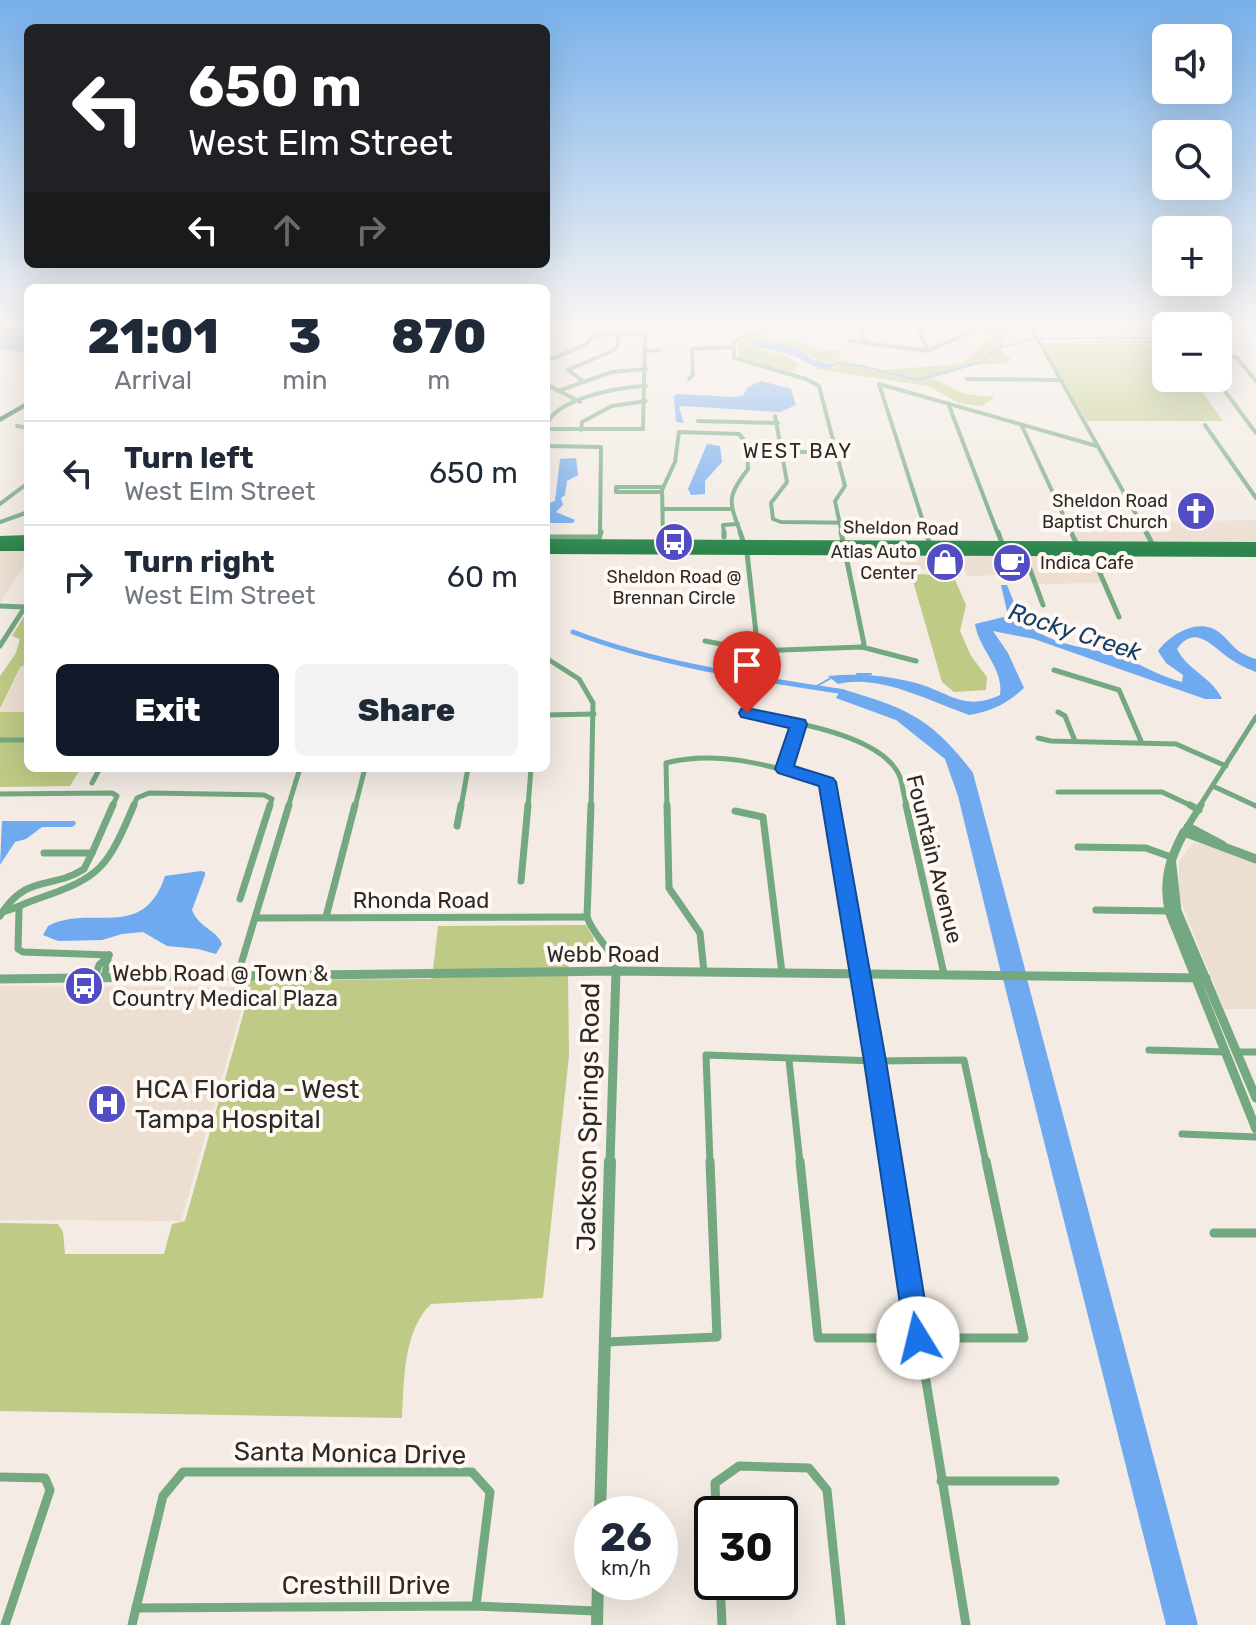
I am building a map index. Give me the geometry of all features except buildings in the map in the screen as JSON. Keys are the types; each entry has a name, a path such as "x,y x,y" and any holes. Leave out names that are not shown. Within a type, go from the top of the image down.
{"main road":[{"path":"0,413 24,399"},
{"path":"0,420 24,405"},
{"path":"0,540 24,539"},
{"name":"Sheldon Road","path":"550,549 598,543 663,540 743,546"},
{"name":"Sheldon Road","path":"550,543 1217,550 1256,553"},
{"name":"Sheldon Road","path":"1217,550 1256,546"},
{"path":"0,547 24,547"},
{"name":"Sheldon Road","path":"1004,549 1024,553 1080,550"}],"street":[{"path":"574,399 580,402"},
{"path":"550,419 552,415 588,399"},
{"path":"822,399 845,486 835,501 864,644 862,647"},
{"path":"884,399 930,548"},
{"path":"933,399 1097,446"},
{"path":"1071,399 1156,550"},
{"path":"1231,399 1256,433"},
{"path":"550,428 581,430 643,429 646,401 625,402 588,418 582,422 581,430"},
{"path":"948,403 1004,549"},
{"path":"775,416 787,482 771,503 773,519 781,522 872,523"},
{"path":"698,421 778,423"},
{"path":"1021,424 1080,550 1096,564 1119,617"},
{"path":"1205,425 1256,498"},
{"path":"17,426 24,427"},
{"path":"663,540 662,489 675,462 679,432 734,432 746,441 748,469 732,490 732,509 747,553 758,651"},
{"path":"550,446 601,447 601,535 598,543 550,537"},
{"path":"783,452 837,452"},
{"path":"0,504 24,486"},
{"path":"616,487 662,489 616,492 616,487"},
{"path":"663,509 732,509"},
{"path":"0,522 24,513"},
{"path":"724,537 723,525 738,524"},
{"path":"1024,553 1043,605"},
{"path":"0,606 24,607"},
{"path":"0,646 24,610"},
{"path":"705,641 758,651 862,647 916,661"},
{"path":"550,661 585,683 592,697 587,917"},
{"path":"1054,670 1119,690 1141,741"},
{"path":"1058,712 1065,716 1075,741"},
{"name":"Fountain Avenue","path":"747,713 825,728 858,740 883,755 899,774 944,974"},
{"path":"550,715 594,714"},
{"path":"1201,978 1169,911 1163,885 1164,871 1256,717"},
{"path":"784,769 799,724"},
{"path":"1245,737 1256,741"},
{"path":"1038,738 1176,744 1226,766"},
{"path":"0,740 24,740"},
{"path":"704,972 700,933 669,888 666,763 677,758 739,761 784,769 827,782 966,1625"},
{"path":"92,783 98,772"},
{"path":"238,974 299,772"},
{"path":"326,917 364,772"},
{"path":"457,826 467,772"},
{"path":"521,881 531,772"},
{"path":"1215,787 1256,806"},
{"path":"1058,792 1162,792 1199,810"},
{"path":"0,794 112,793 117,796 84,869 18,891 7,901 1,914"},
{"path":"1,914 86,881 101,869 113,856 137,798 149,793 264,795 272,799 240,899"},
{"path":"735,811 763,817 782,973"},
{"path":"1186,830 1256,859"},
{"path":"1078,847 1146,848 1171,857"},
{"path":"44,853 92,853"},
{"path":"1171,857 1177,911 1231,1052 1256,1129"},
{"path":"19,909 18,949 23,952 109,955 100,977"},
{"path":"1096,910 1169,911"},
{"name":"Rhonda Road","path":"256,918 587,917"},
{"name":"Jackson Springs Road","path":"587,917 592,931 614,954 616,971 601,1496"},
{"name":"Webb Road","path":"0,979 616,971 1201,978"},
{"path":"1149,1050 1256,1052"},
{"path":"1231,1052 1256,1098"},
{"path":"606,1342 717,1337 706,1055 789,1060 964,1060 1024,1338 818,1338 789,1060"},
{"path":"1182,1134 1256,1137"},
{"path":"1214,1233 1256,1233"},
{"path":"715,1496 715,1483 739,1466 809,1468 827,1490 841,1625"},
{"name":"Santa Monica Drive","path":"136,1608 163,1496 183,1472 472,1472 490,1492 476,1606"},
{"path":"0,1477 45,1478 50,1490 5,1618"},
{"path":"941,1481 1055,1481"},
{"path":"721,1600 722,1625"},
{"name":"Cresthill Drive","path":"136,1608 476,1606 597,1618"},
{"path":"132,1625 136,1608"}],"shaded area":[{"path":"1256,520 1256,545 1155,545 1143,522"},
{"path":"1138,522 1150,545 1080,545 1069,523"},
{"path":"0,549 24,549 24,565 0,603"},
{"path":"892,554 1022,556 1028,571 1002,569 1002,575 967,576 964,569 898,570"},
{"path":"1027,556 1082,557 1093,564 1101,583 1038,584"},
{"path":"24,666 24,712 0,712 20,667"},
{"path":"1194,842 1256,862 1256,1009 1224,1009 1179,897 1179,861"},
{"name":"HCA Florida - West Tampa Hospital","path":"0,986 248,987 181,1221 0,1220"}],"green space":[{"path":"951,399 992,399 982,406"},
{"path":"1074,399 1207,399 1223,421 1087,421"},
{"path":"911,574 953,575 966,605 960,631 971,656 987,677 986,690 954,692 942,682"},
{"path":"24,616 24,666 20,667 0,709 0,676 16,653 20,639 12,636"},
{"path":"0,712 24,712 24,738 0,738"},
{"path":"0,742 24,742 24,772 79,772 70,786 0,787"},
{"path":"586,925 593,937 598,964 569,963 568,969 433,970 438,926"},
{"path":"568,974 569,1056 543,1298 431,1304 422,1315 410,1342 402,1418 0,1411 0,1223 58,1224 63,1232 65,1254 164,1254 172,1224 185,1221 251,987 235,984 237,980 431,979 432,975"}],"water":[{"path":"674,399 794,399 796,405 780,412 682,406 679,407 684,423 676,422"},
{"path":"707,444 720,446 722,462 705,481 705,494 691,495 688,489"},
{"path":"576,458 578,475 567,481 565,495 561,498 563,505 556,512 575,520 573,523 550,523 550,503 555,501 560,459"},
{"path":"1001,585 1007,585 1024,620 1046,637 1060,642 1116,655 1182,682 1183,675 1166,663 1158,651 1178,633 1204,626 1220,633 1239,651 1256,659 1256,672 1198,637 1184,641 1177,649 1181,656 1213,685 1222,699 1205,699 1034,639 993,631 1008,653 1024,688 985,712 969,715 887,686 854,682 838,684 828,676 894,678 966,701 976,702 1000,695 998,676 975,624 1008,616"},
{"path":"841,689 883,702 916,717 944,739 973,773 1026,973 1001,973 958,796 945,759 896,720 836,698"},
{"path":"2,821 75,821 76,824 72,827 42,827 26,839 15,842 0,865"},
{"path":"201,871 205,875 192,910 199,921 220,939 222,944 216,954 167,946 143,932 102,940 58,941 43,935 48,926 64,920 129,915 143,909 155,896 165,876"},
{"path":"1003,979 1027,979 1198,1625 1166,1625"}],"waterway":[{"path":"573,632 673,662 844,692"},
{"name":"Rocky Creek","path":"857,674 871,674"},
{"name":"Rocky Creek","path":"817,686 831,678"}],"place":[{"name":"Sheldon Road Baptist Church","path":"1196,511"},
{"name":"Sheldon Road @ Brennan Circle","path":"674,542"},
{"name":"Atlas Auto Center","path":"945,562"},
{"name":"Indica Cafe","path":"1012,563"},
{"name":"Webb Road @ Town & Country Medical Plaza","path":"84,986"},
{"name":"HCA Florida - West Tampa Hospital","path":"107,1104"}],"district":[{"name":"WEST BAY","path":"798,451"}],"route":[{"path":"747,713 799,724 784,769 827,782 918,1338"}]}
